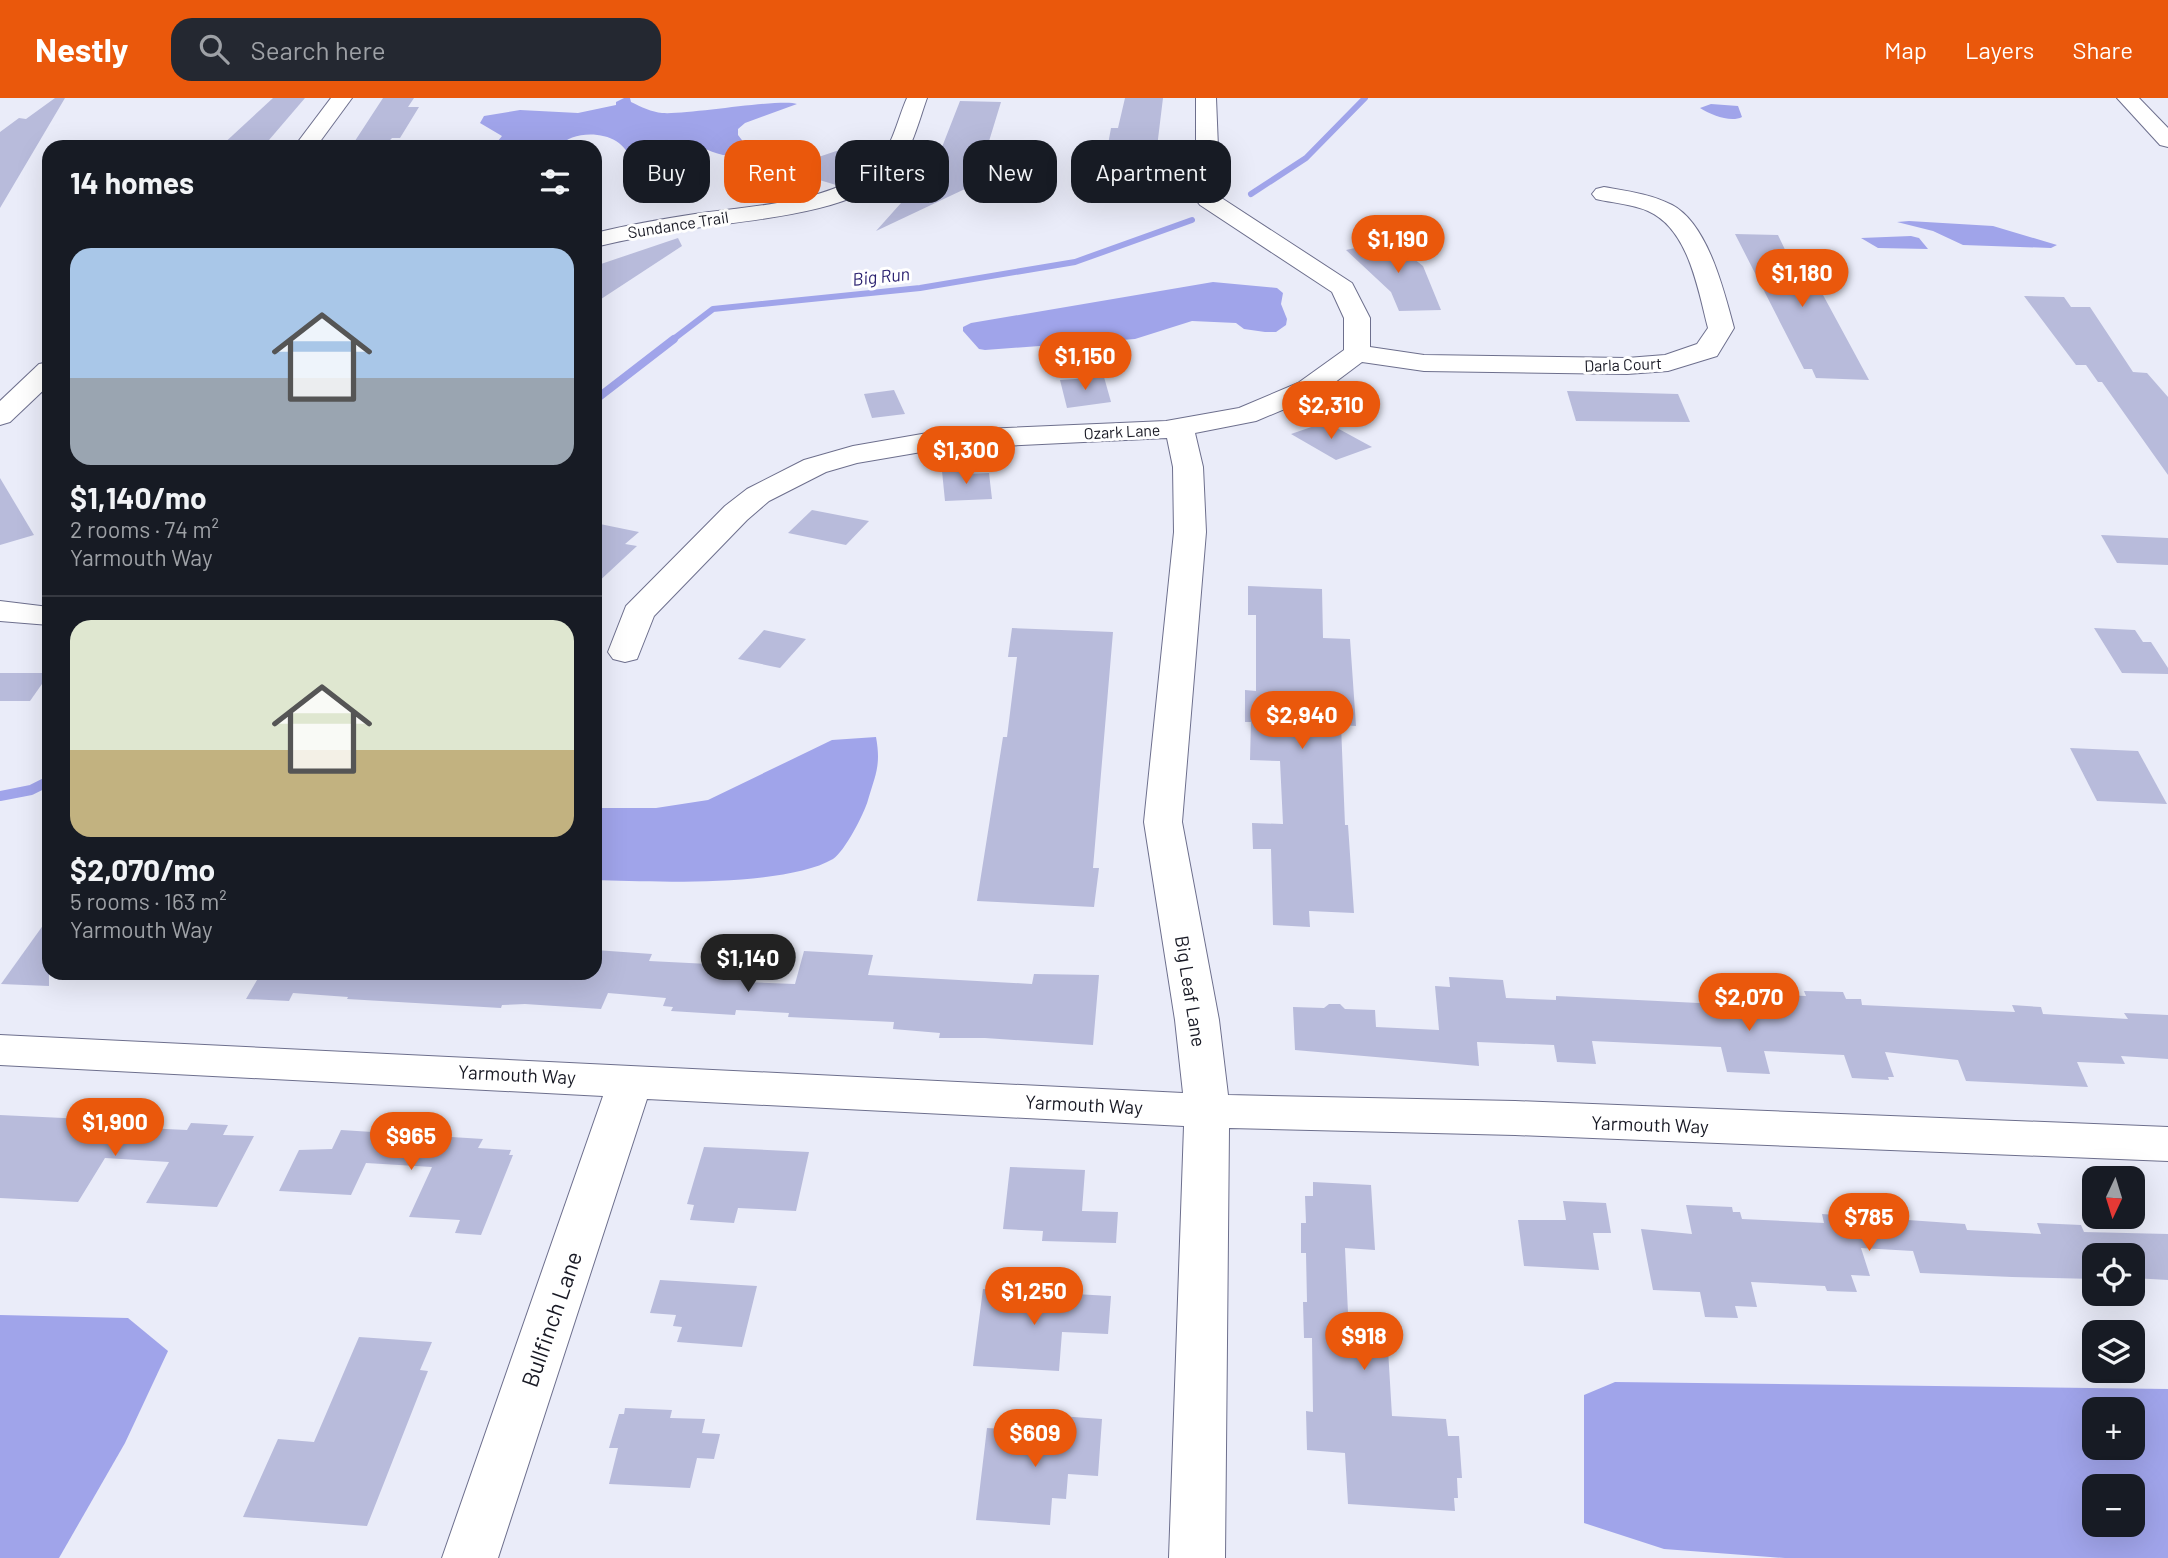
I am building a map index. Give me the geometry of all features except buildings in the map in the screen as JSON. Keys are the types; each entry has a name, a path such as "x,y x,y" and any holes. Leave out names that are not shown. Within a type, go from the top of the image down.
{"street":[{"path":"309,140 342,98"},
{"name":"Sundance Trail","path":"602,238 798,205 855,187 880,173 894,157 917,98"},
{"path":"1206,98 1208,200 1343,288 1357,318 1357,353"},
{"path":"2127,98 2168,140"},
{"name":"Darla Court","path":"1357,353 1424,363 1627,366 1668,363 1707,350 1721,328 1712,289 1687,234 1673,215 1640,200 1604,194"},
{"name":"Ozark Lane","path":"625,653 638,613 713,536 758,495 815,466 890,447 939,440 1179,427 1246,415 1308,389 1357,353"},
{"path":"6,410 42,377"},
{"path":"6,410 42,406"},
{"name":"Big Leaf Lane","path":"1179,427 1188,467 1190,531 1163,822 1197,1020 1207,1111 1197,1558"},
{"path":"0,611 42,616"},
{"name":"Yarmouth Way","path":"0,1049 1207,1111 1515,1118 2168,1144"},
{"name":"Bullfinch Lane","path":"470,1558 631,1080"}],"water":[{"path":"624,98 630,98 631,102 650,110 675,113 773,103 797,104 745,123 738,129 742,140 724,140 724,155 710,150 710,140 623,140 623,147 609,138 594,135 567,140 499,140 502,136 480,123 484,116 520,110 578,113 616,105 616,102"},
{"path":"1711,104 1738,106 1742,117 1727,119 1700,108"},
{"path":"1897,222 1993,226 2057,245 2051,248 1963,245 1933,231"},
{"path":"1861,238 1919,238 1928,249 1878,248"},
{"path":"1213,282 1277,288 1283,293 1281,304 1287,319 1286,325 1276,332 1265,332 1244,329 1236,323 1192,321 1135,339 985,350 979,349 963,331 963,327 971,323"},
{"path":"876,737 878,755 877,769 866,806 848,841 833,859 811,868 752,878 683,882 602,880 602,808 656,808 708,800 832,740"},
{"path":"0,1315 128,1318 168,1351 125,1443 59,1558 0,1558"},
{"path":"1615,1382 2168,1389 2168,1558 1785,1558 1664,1549 1584,1523 1584,1395"}],"waterway":[{"name":"Big Run","path":"1251,194 1306,158 1365,98"},
{"name":"Big Run","path":"671,341 713,309 920,288 1075,262 1192,220"},
{"name":"Big Run","path":"602,395 674,339"},
{"name":"Big Run","path":"0,796 31,790 42,784"}]}
